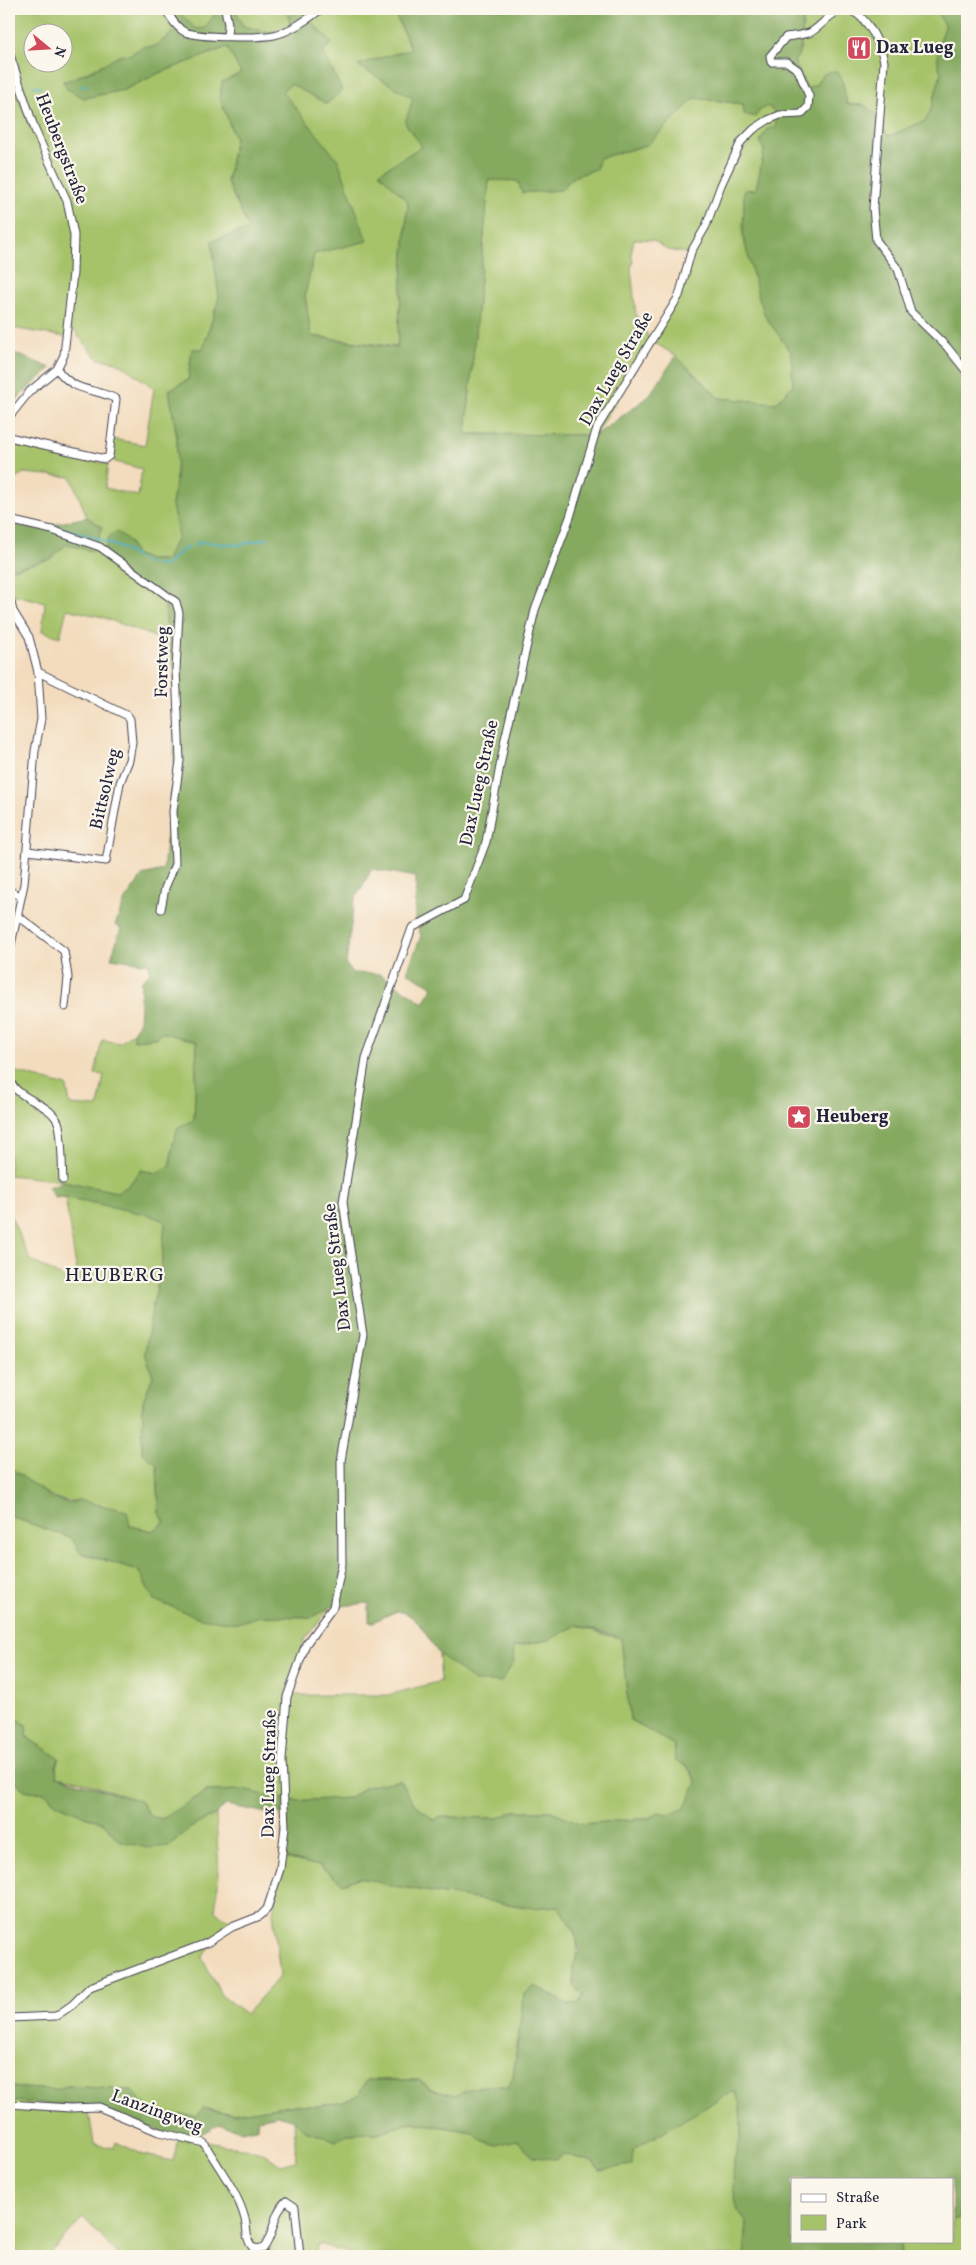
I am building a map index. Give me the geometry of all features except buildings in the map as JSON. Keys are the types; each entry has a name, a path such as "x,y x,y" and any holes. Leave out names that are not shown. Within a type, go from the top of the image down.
{"street":[{"path":"165,9 174,22 185,32 212,36 272,35 285,31 321,9"},
{"path":"225,9 228,24 227,36"},
{"name":"Dax Lueg Straße","path":"9,2018 56,2016 72,2005 90,1987 207,1943 232,1927 260,1916 267,1909 280,1869 285,1827 282,1760 287,1696 306,1644 333,1607 342,1564 341,1461 362,1335 343,1202 366,1058 412,928 464,900 468,892 486,842 505,739 535,610 570,517 597,428 679,296 691,252 706,226 721,185 741,142 754,129 768,120 780,115 801,114 808,107 809,96 798,70 788,62 771,62 770,56 786,37 810,32 837,12 847,10 854,12 869,26 882,52 884,62 873,208 876,240 898,269 911,312 947,346 967,372"},
{"name":"Heubergstraße","path":"9,52 35,130 67,201 74,234 73,274 64,354 57,368"},
{"path":"9,417 30,391 57,368 64,379 91,392 116,399 109,456 106,459 9,437"},
{"name":"Forstweg","path":"9,520 52,530 100,547 176,602 180,613 176,670 180,761 173,811 175,864 165,888 161,909"},
{"path":"9,596 13,611 29,637 38,672 41,719 35,751 28,851 22,896 9,954"},
{"name":"Bittsolweg","path":"28,851 106,861 120,783 129,760 132,742 130,719 128,716 38,672"},
{"path":"9,891 22,896"},
{"path":"18,916 64,951 68,977 66,1007"},
{"path":"9,1079 19,1093 51,1112 59,1122 62,1180"},
{"name":"Lanzingweg","path":"9,2104 70,2108 99,2107 159,2132 204,2143 240,2204 246,2222 248,2242 254,2248 263,2249 268,2243 279,2206 286,2201 295,2207 300,2256"}],"green space":[{"path":"9,9 165,9 185,30 163,40 154,47 102,65 70,80 63,81 84,98 124,90 157,74 227,47 241,73 220,98 235,139 227,182 249,229 212,241 219,298 203,349 192,350 188,380 169,390 177,438 176,481 172,505 178,536 166,560 149,560 135,554 128,540 141,587 164,597 168,642 102,617 67,609 60,637 42,631 45,602 9,594 9,570 50,559 67,544 102,527 87,517 71,477 23,473 9,485 9,444 108,464 105,488 138,496 142,469 115,462 111,456 113,439 145,445 154,388 117,362 98,359 71,327 65,337 12,328 9,347 9,99 21,96 13,77 9,77"},
{"path":"165,9 176,9 196,29 205,28 218,9 235,9 243,26 272,31 284,28 290,24 288,12 299,9 332,43 323,51 342,90 327,104 291,84 282,91 338,160 367,241 314,254 305,295 311,336 397,348 408,202 379,173 422,146 405,123 413,98 357,65 411,49 396,15 413,9 803,9 800,51 794,61 807,88 816,85 824,74 837,71 842,79 847,104 864,105 879,116 881,128 889,136 925,121 931,110 941,73 938,61 939,44 945,27 936,9 967,9 967,2216 954,2219 954,2178 791,2178 791,2242 900,2242 901,2256 744,2256 747,2223 738,2211 733,2188 734,2160 741,2136 740,2104 734,2091 633,2149 632,2165 599,2170 593,2162 563,2154 555,2159 533,2157 517,2140 497,2145 481,2140 473,2132 412,2122 378,2133 346,2134 336,2141 305,2131 294,2120 278,2115 258,2119 257,2128 240,2131 219,2124 188,2141 88,2106 9,2101 9,2087 55,2090 67,2086 131,2090 154,2113 196,2116 203,2108 233,2114 296,2104 319,2106 348,2100 358,2095 367,2080 419,2080 430,2089 456,2095 481,2086 508,2087 513,2077 524,1994 535,1986 567,2004 578,2004 584,1995 574,1986 573,1967 579,1950 575,1932 558,1906 533,1908 388,1885 360,1877 343,1884 320,1866 284,1858 282,1815 271,1809 267,1813 226,1805 216,1814 190,1828 170,1846 147,1848 118,1840 105,1824 57,1804 45,1793 24,1790 9,1777 9,1712 26,1725 28,1738 59,1758 56,1767 57,1776 140,1801 150,1816 161,1819 207,1791 243,1790 292,1801 350,1798 365,1787 400,1780 413,1803 434,1820 441,1817 498,1818 515,1811 551,1811 582,1824 649,1818 659,1812 669,1814 684,1809 697,1783 689,1767 675,1761 674,1745 630,1720 621,1638 577,1625 549,1640 513,1647 514,1662 501,1682 475,1682 439,1654 417,1621 406,1613 397,1611 369,1622 369,1603 331,1607 311,1617 260,1616 237,1623 199,1618 154,1600 138,1570 81,1553 71,1538 9,1516 9,1467 52,1498 69,1503 78,1500 127,1511 130,1526 153,1531 165,1522 159,1513 157,1465 142,1452 143,1401 153,1376 145,1353 152,1308 161,1271 165,1222 150,1215 65,1197 55,1198 48,1187 64,1181 116,1192 128,1186 141,1170 156,1173 170,1166 173,1143 178,1127 194,1120 197,1042 160,1032 156,1038 134,1040 133,1032 139,1022 141,981 150,973 149,964 111,958 121,928 115,925 125,900 143,875 163,870 174,766 175,673 168,642 164,597 141,587 103,558 109,537 116,531 128,540 135,554 149,560 166,560 178,536 172,505 176,481 177,438 169,390 188,380 192,349 203,349 219,298 212,241 249,229 227,182 235,139 220,98 222,82 241,73 227,47 157,74 124,90 84,98 67,89 63,81 84,74 123,54 129,55 144,46 154,47 175,31 184,30","holes":["695,98 743,104 744,114 755,117 759,111 767,106 774,112 776,127 767,129 760,141 764,151 756,189 744,190 743,236 765,316 791,352 793,385 776,403 719,398 676,356 648,397 596,435 466,434 489,180 518,181 522,193 561,190 573,177 596,169 600,158 647,145","372,869 416,877 415,918 421,936 407,972 433,987 424,1003 380,974 352,973 346,964 354,901"]},
{"path":"176,9 218,9 205,29 195,29"},
{"path":"235,9 297,9 288,12 290,24 278,30 267,31 243,26"},
{"path":"299,9 413,9 396,16 411,49 358,65 414,98 422,146 408,202 397,347 311,336 305,295 314,254 367,241 281,91 291,84 327,104 323,51 332,43"},
{"path":"803,9 936,9 945,27 938,47 941,73 931,110 925,121 889,136 864,106 847,104 842,79 807,88 794,61 800,51"},
{"path":"9,77 13,77 22,95 9,99"},
{"path":"695,98 743,104 759,111 767,106 774,112 776,127 764,151 756,190 744,190 743,236 765,316 791,352 793,385 776,403 719,398 676,356 655,343 661,323 679,297 691,257 686,253 667,250 653,240 634,239 631,269 636,315 651,341 596,435 466,434 489,179 518,181 561,190 573,177 596,169 600,158 647,145"},
{"path":"9,351 51,368 20,396 9,410"},
{"path":"87,517 102,527 94,552 67,544 50,559 9,570 9,523 40,530 51,525"},
{"path":"160,1031 197,1042 194,1120 173,1143 170,1166 156,1173 141,1170 128,1186 116,1192 64,1181 9,1175 9,1070 67,1086 70,1105 98,1107 104,1075 95,1074 102,1040 120,1043 133,1032 134,1040 155,1038"},
{"path":"65,1197 150,1215 165,1222 161,1271 152,1308 145,1353 153,1376 143,1401 142,1452 157,1465 159,1513 165,1522 153,1531 130,1526 78,1500 69,1501 51,1496 9,1467 9,1212 30,1260 79,1286"},
{"path":"9,1516 71,1538 81,1553 138,1570 154,1600 237,1623 260,1616 311,1617 331,1607 305,1639 285,1695 388,1695 441,1681 439,1654 475,1682 513,1647 549,1640 577,1625 621,1638 630,1720 674,1745 697,1783 685,1809 669,1814 659,1812 649,1818 582,1824 550,1811 515,1811 498,1818 441,1817 434,1820 413,1803 365,1787 350,1798 292,1801 243,1790 207,1791 162,1819 150,1816 139,1801 78,1780 57,1776 56,1767 59,1758 28,1738 26,1725 9,1712"},
{"path":"9,1777 24,1790 45,1793 57,1804 105,1824 118,1840 170,1846 190,1828 216,1814 219,1875 215,1911 229,1921 202,1957 221,1995 246,2014 280,1976 273,1912 284,1858 320,1866 343,1884 360,1877 388,1885 533,1908 558,1906 572,1928 577,1941 573,1967 584,1995 578,2004 567,2004 535,1986 524,1994 513,2077 508,2087 481,2086 456,2095 430,2089 419,2080 367,2080 358,2095 348,2100 319,2106 296,2104 233,2114 203,2108 196,2116 154,2113 131,2090 67,2086 55,2090 9,2087"},
{"path":"734,2090 740,2104 741,2136 734,2160 738,2211 747,2223 744,2256 359,2256 318,2244 314,2256 119,2256 83,2217 52,2252 51,2256 9,2256 9,2101 88,2106 94,2144 114,2148 116,2142 144,2155 173,2161 178,2140 188,2141 200,2134 201,2141 263,2152 280,2165 296,2161 294,2120 305,2131 345,2134 378,2133 412,2122 473,2132 481,2140 517,2140 593,2162 633,2149"},
{"path":"967,2216 967,2256 901,2256 900,2242 954,2242 954,2219"}],"waterway":[{"path":"82,86 87,85"},
{"path":"9,87 14,86"},
{"path":"33,86 40,87"},
{"path":"53,527 77,532 100,540 123,549 145,562 157,565 165,566 182,550 189,547"},
{"path":"195,547 198,542 238,545 268,538"}],"place":[{"name":"Dax Lueg","path":"859,48"},
{"name":"Heuberg","path":"799,1117"}],"district":[{"name":"HEUBERG","path":"115,1276"}]}
